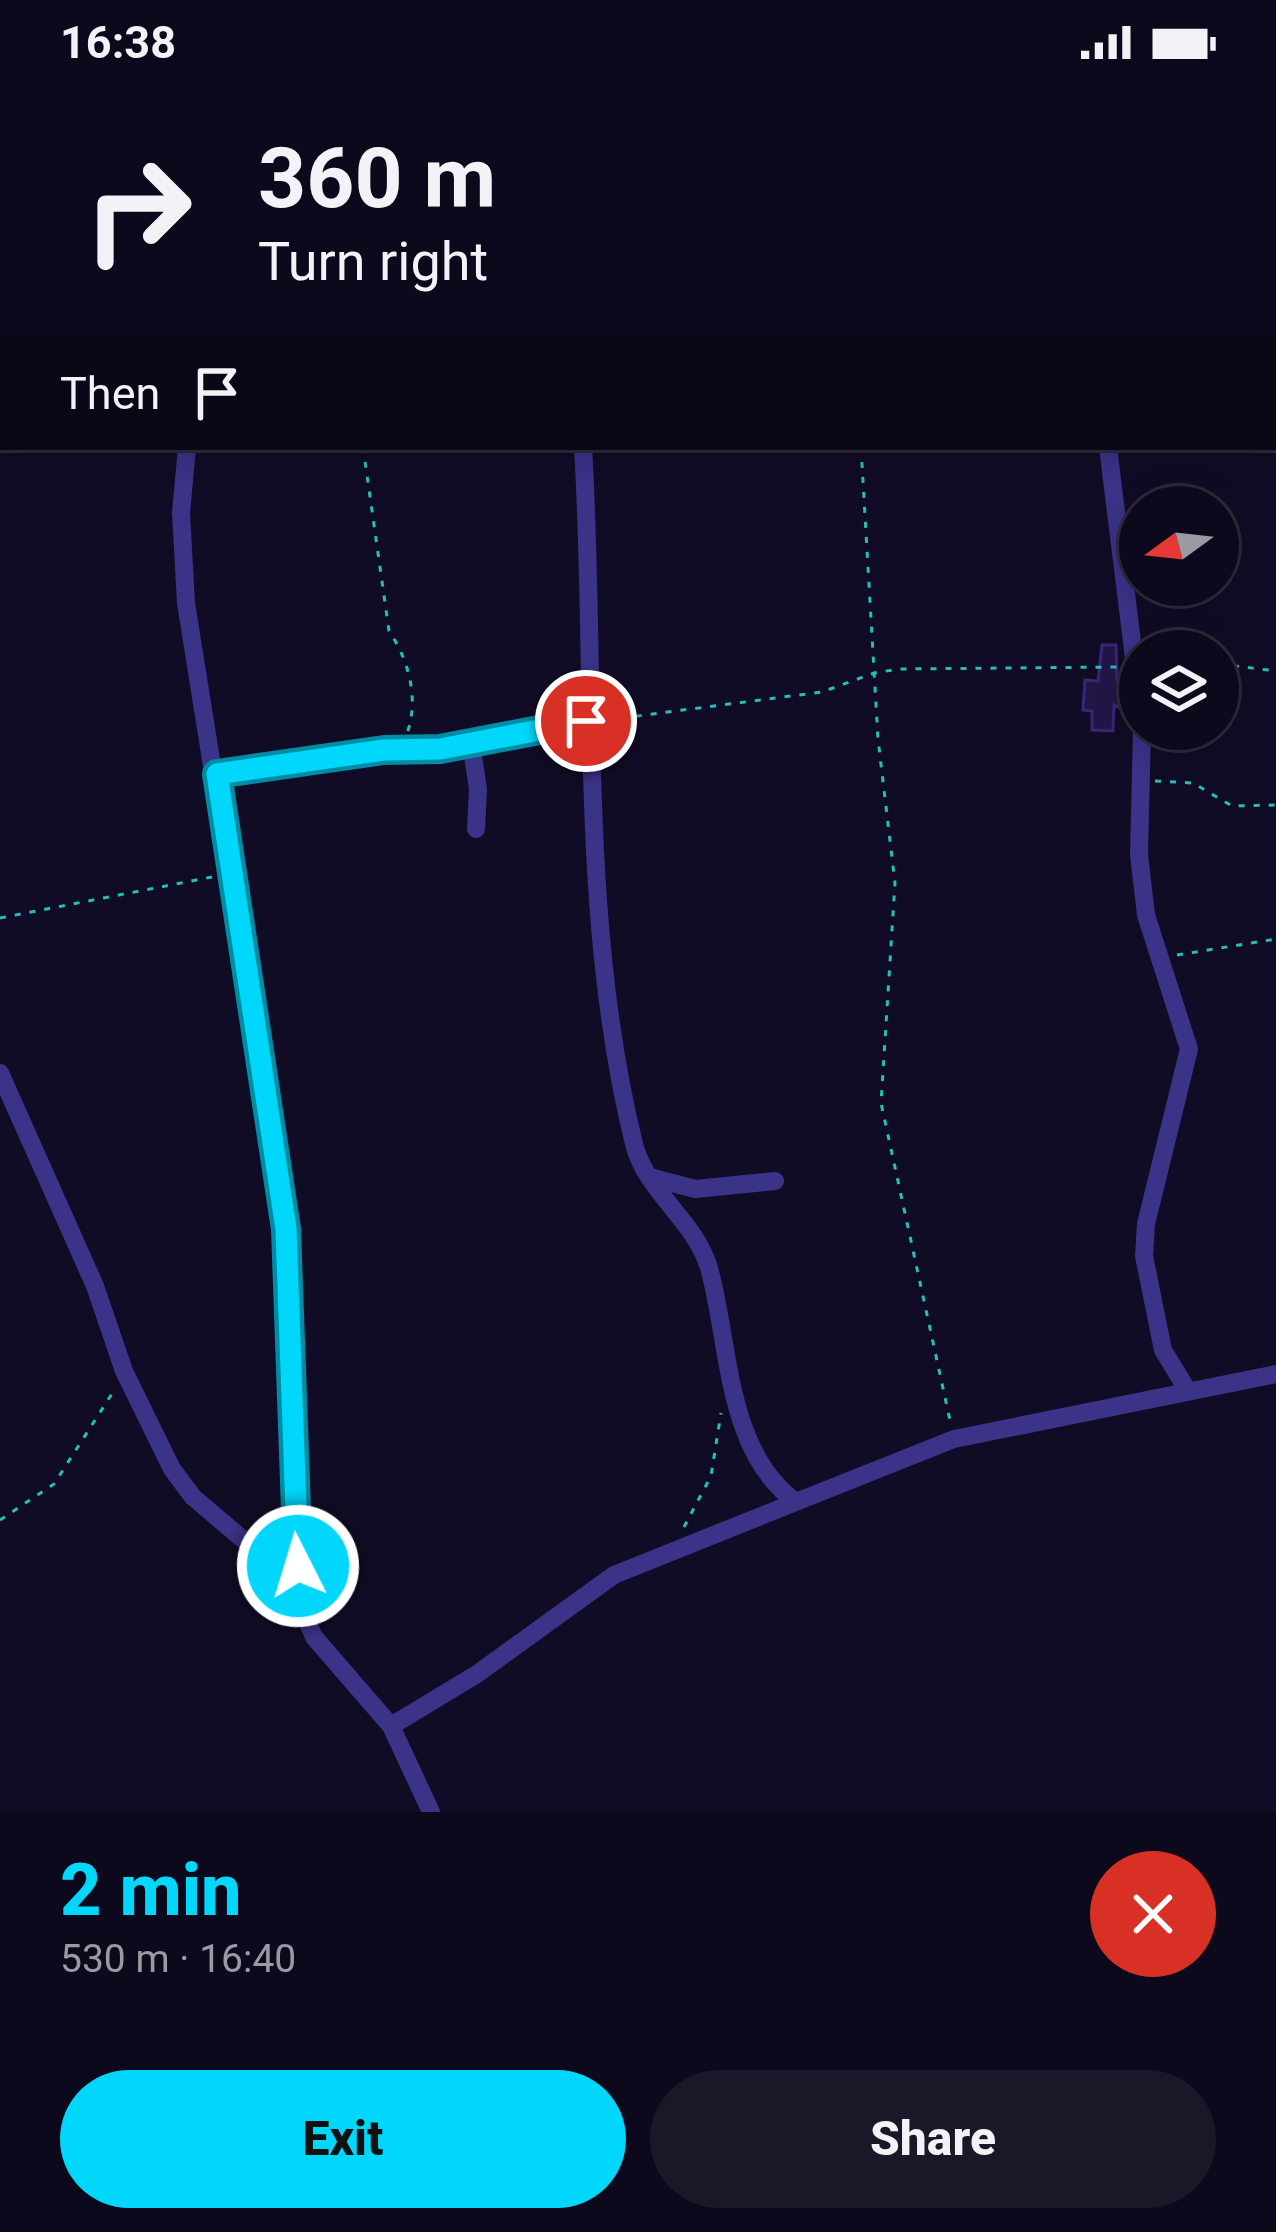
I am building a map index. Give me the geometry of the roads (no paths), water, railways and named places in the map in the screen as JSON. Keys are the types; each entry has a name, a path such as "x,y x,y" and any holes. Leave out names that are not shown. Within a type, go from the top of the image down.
{"street":[{"path":"188,450 182,513 186,603 217,774 293,1297 294,1536 304,1614"},
{"path":"583,450 590,563 586,721 606,1007 635,1148 649,1177 700,1246 741,1417 774,1480 796,1502"},
{"path":"1108,450 1129,630"},
{"path":"217,774 471,743 586,721"},
{"path":"471,743 478,789 476,829"},
{"path":"1142,750 1139,855 1146,915 1189,1049 1146,1223 1144,1256 1163,1350 1186,1388"},
{"path":"0,1073 95,1286 124,1371 172,1469 193,1497 266,1559 314,1636 391,1726 431,1812"},
{"path":"649,1177 695,1189 775,1181"},
{"path":"391,1726 478,1674 589,1590 662,1554 954,1438 1186,1388 1276,1374"}]}
